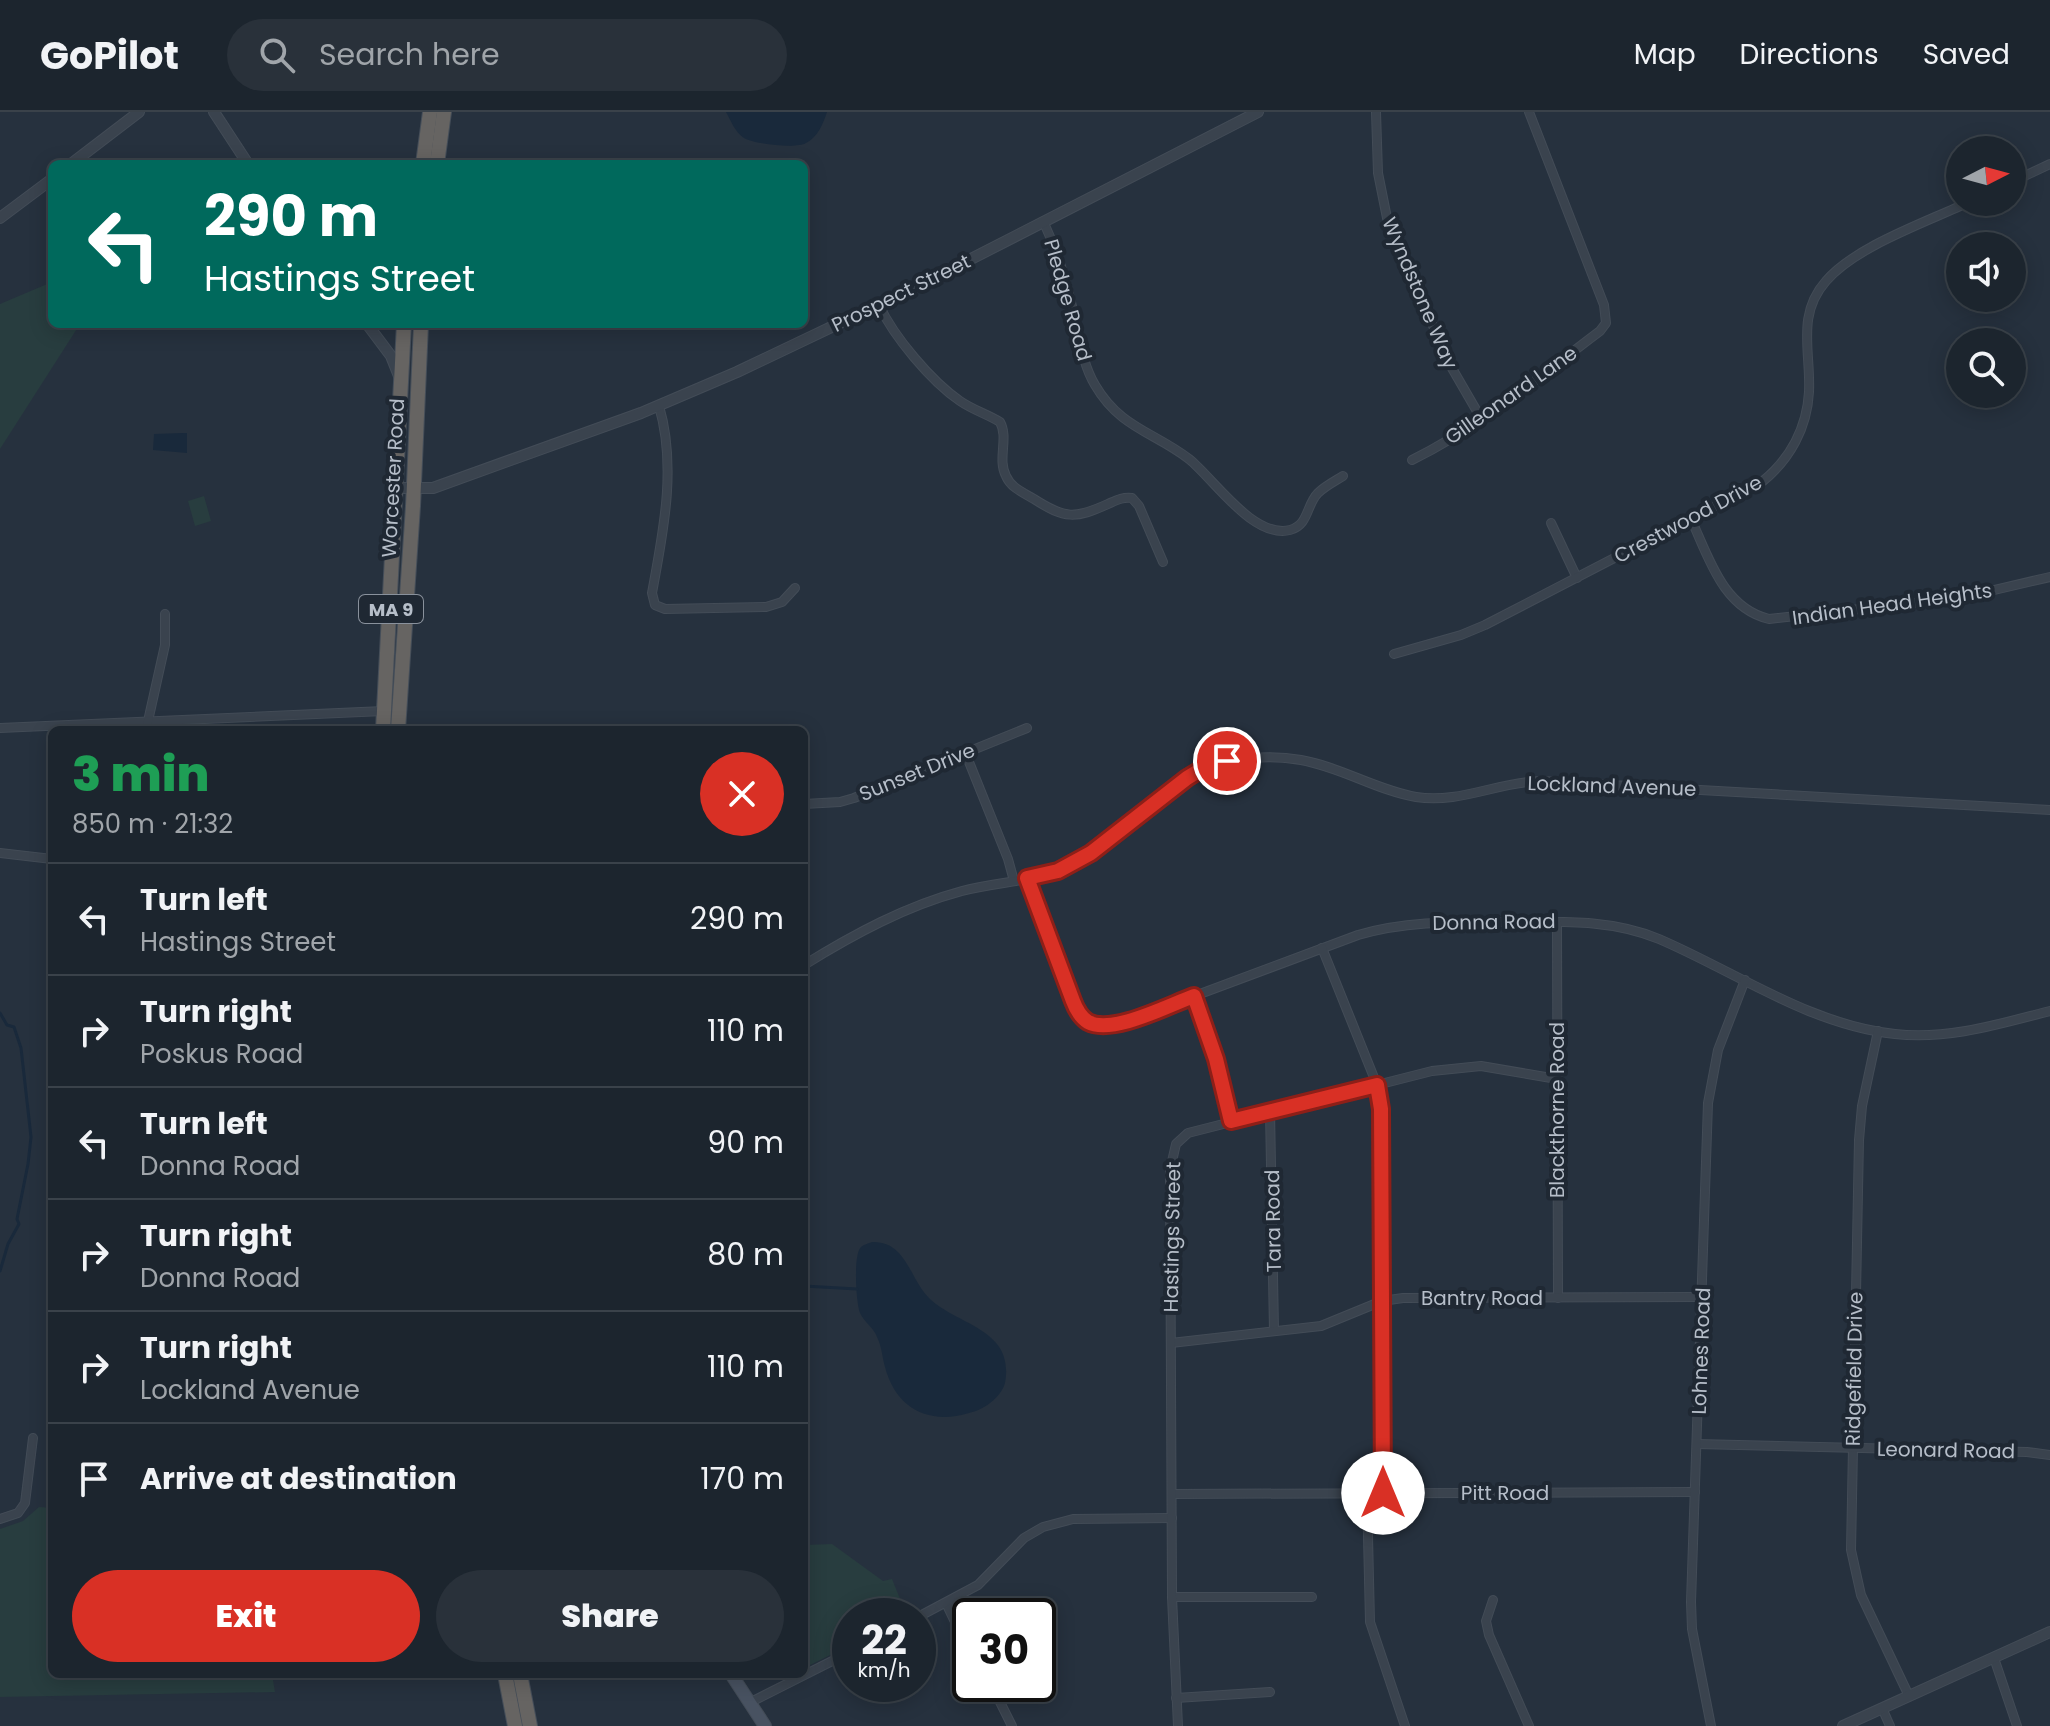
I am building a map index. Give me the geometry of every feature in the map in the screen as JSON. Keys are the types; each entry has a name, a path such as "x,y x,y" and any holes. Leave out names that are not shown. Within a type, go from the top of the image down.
{"highway":[{"path":"424,160 430,112"},
{"path":"438,160 444,112"},
{"name":"Worcester Road","path":"383,726 404,328"},
{"name":"Worcester Road","path":"398,726 421,328"},
{"path":"506,1678 515,1726"},
{"path":"521,1678 530,1726"}],"main road":[{"path":"734,1678 765,1726"}],"street":[{"path":"76,160 139,112"},
{"path":"214,112 245,160"},
{"name":"Prospect Street","path":"397,488 433,488 659,406 879,305 1258,112"},
{"name":"Wyndstone Way","path":"1376,112 1378,173 1387,218 1449,363 1482,420"},
{"name":"Gilleonard Lane","path":"1412,460 1482,420 1600,331 1606,323 1604,305 1529,112"},
{"path":"2026,175 2050,164"},
{"path":"0,218 48,182"},
{"name":"Crestwood Drive","path":"1394,654 1473,630 1763,481 1779,467 1793,448 1802,428 1809,393 1805,338 1814,297 1826,280 1858,255 1946,213"},
{"name":"Pledge Road","path":"1044,223 1059,255 1090,375 1109,404 1127,422 1188,458 1236,507 1272,530 1287,531 1300,525 1318,493 1343,476"},
{"path":"879,305 894,330 938,382 967,405 1000,422 1004,431 1004,470 1015,487 1051,511 1065,516 1084,514 1121,498 1132,498 1142,511 1163,562"},
{"path":"370,328 391,356 401,384"},
{"path":"659,406 664,433 666,503 652,593 655,605 665,609 766,607 782,602 795,588"},
{"name":"Indian Head Heights","path":"1691,519 1719,579 1733,600 1749,613 1769,619 1960,598 2050,577"},
{"path":"1551,523 1577,578"},
{"path":"165,614 165,645 147,726 384,711"},
{"path":"0,728 48,727"},
{"name":"Sunset Drive","path":"808,804 854,798 1027,728"},
{"path":"965,752 1014,881"},
{"name":"Lockland Avenue","path":"808,963 866,928 932,900 971,888 1058,871 1081,860 1196,772 1216,763 1237,760 1300,760 1404,794 1444,799 1512,783 1541,781 2050,810"},
{"path":"0,853 48,859"},
{"name":"Donna Road","path":"1027,878 1073,1001 1088,1022 1113,1025 1371,931 1414,924 1557,922 1605,924 1643,933 1818,1014 1878,1031 1918,1035 1958,1033 2050,1011"},
{"name":"Blackthorne Road","path":"1557,922 1558,1298"},
{"path":"1322,948 1377,1085 1381,1109 1383,1493"},
{"name":"Lohnes Road","path":"1711,1726 1691,1616 1710,1090 1722,1038 1745,980"},
{"path":"1194,996 1216,1059 1231,1121"},
{"name":"Ridgefield Drive","path":"1878,1031 1860,1123 1850,1539 1854,1573 1865,1605 1909,1696"},
{"name":"Hastings Street","path":"1178,1726 1172,1597 1170,1161 1176,1144 1188,1133 1443,1068 1468,1066 1557,1079"},
{"name":"Tara Road","path":"1270,1111 1274,1331"},
{"name":"Bantry Road","path":"1171,1343 1330,1324 1382,1301 1403,1298 1703,1297"},
{"path":"0,1519 18,1513 25,1503 33,1438"},
{"name":"Leonard Road","path":"1697,1444 2050,1455"},
{"name":"Pitt Road","path":"1172,1494 1695,1492"},
{"path":"1367,1493 1370,1622 1405,1726"},
{"path":"936,1608 978,1585 1024,1538 1052,1524 1073,1519 1172,1518"},
{"path":"1172,1597 1312,1597"},
{"path":"1493,1600 1486,1621 1489,1635 1529,1726"},
{"path":"946,1603 952,1616"},
{"path":"1843,1726 2050,1632"},
{"path":"1994,1658 2017,1726"},
{"path":"808,1673 832,1661"},
{"path":"751,1702 799,1678"},
{"path":"1176,1698 1270,1692"},
{"path":"1000,1702 1012,1726"},
{"path":"1882,1708 1890,1726"}],"green space":[{"path":"48,284 48,328 77,328 0,449 0,304"},
{"path":"204,496 211,521 195,526 188,501"},
{"path":"39,1507 48,1508 48,1678 273,1678 275,1692 0,1697 0,1529 23,1521"},
{"path":"832,1544 883,1581 892,1579 900,1598 832,1598 832,1654 808,1666 808,1545"}],"water":[{"path":"726,112 827,112 814,137 801,145 785,146 744,138"},
{"path":"187,433 187,453 153,450 154,434"},
{"path":"872,1242 893,1248 930,1299 982,1331 1002,1351 1006,1365 1005,1383 1000,1394 991,1402 974,1411 941,1417 916,1410 897,1394 890,1382 876,1334 859,1308 856,1279 858,1251"}],"waterway":[{"path":"0,1013 7,1025 14,1027 21,1048 31,1137 17,1219 19,1224 8,1244 0,1271"},
{"path":"808,1286 857,1289"}],"route":[{"path":"1227,761 1205,767 1187,778 1081,860 1058,871 1027,878 1077,1011 1088,1022 1104,1026 1122,1023 1194,996 1216,1059 1231,1121 1377,1085 1381,1109 1383,1493"}]}
